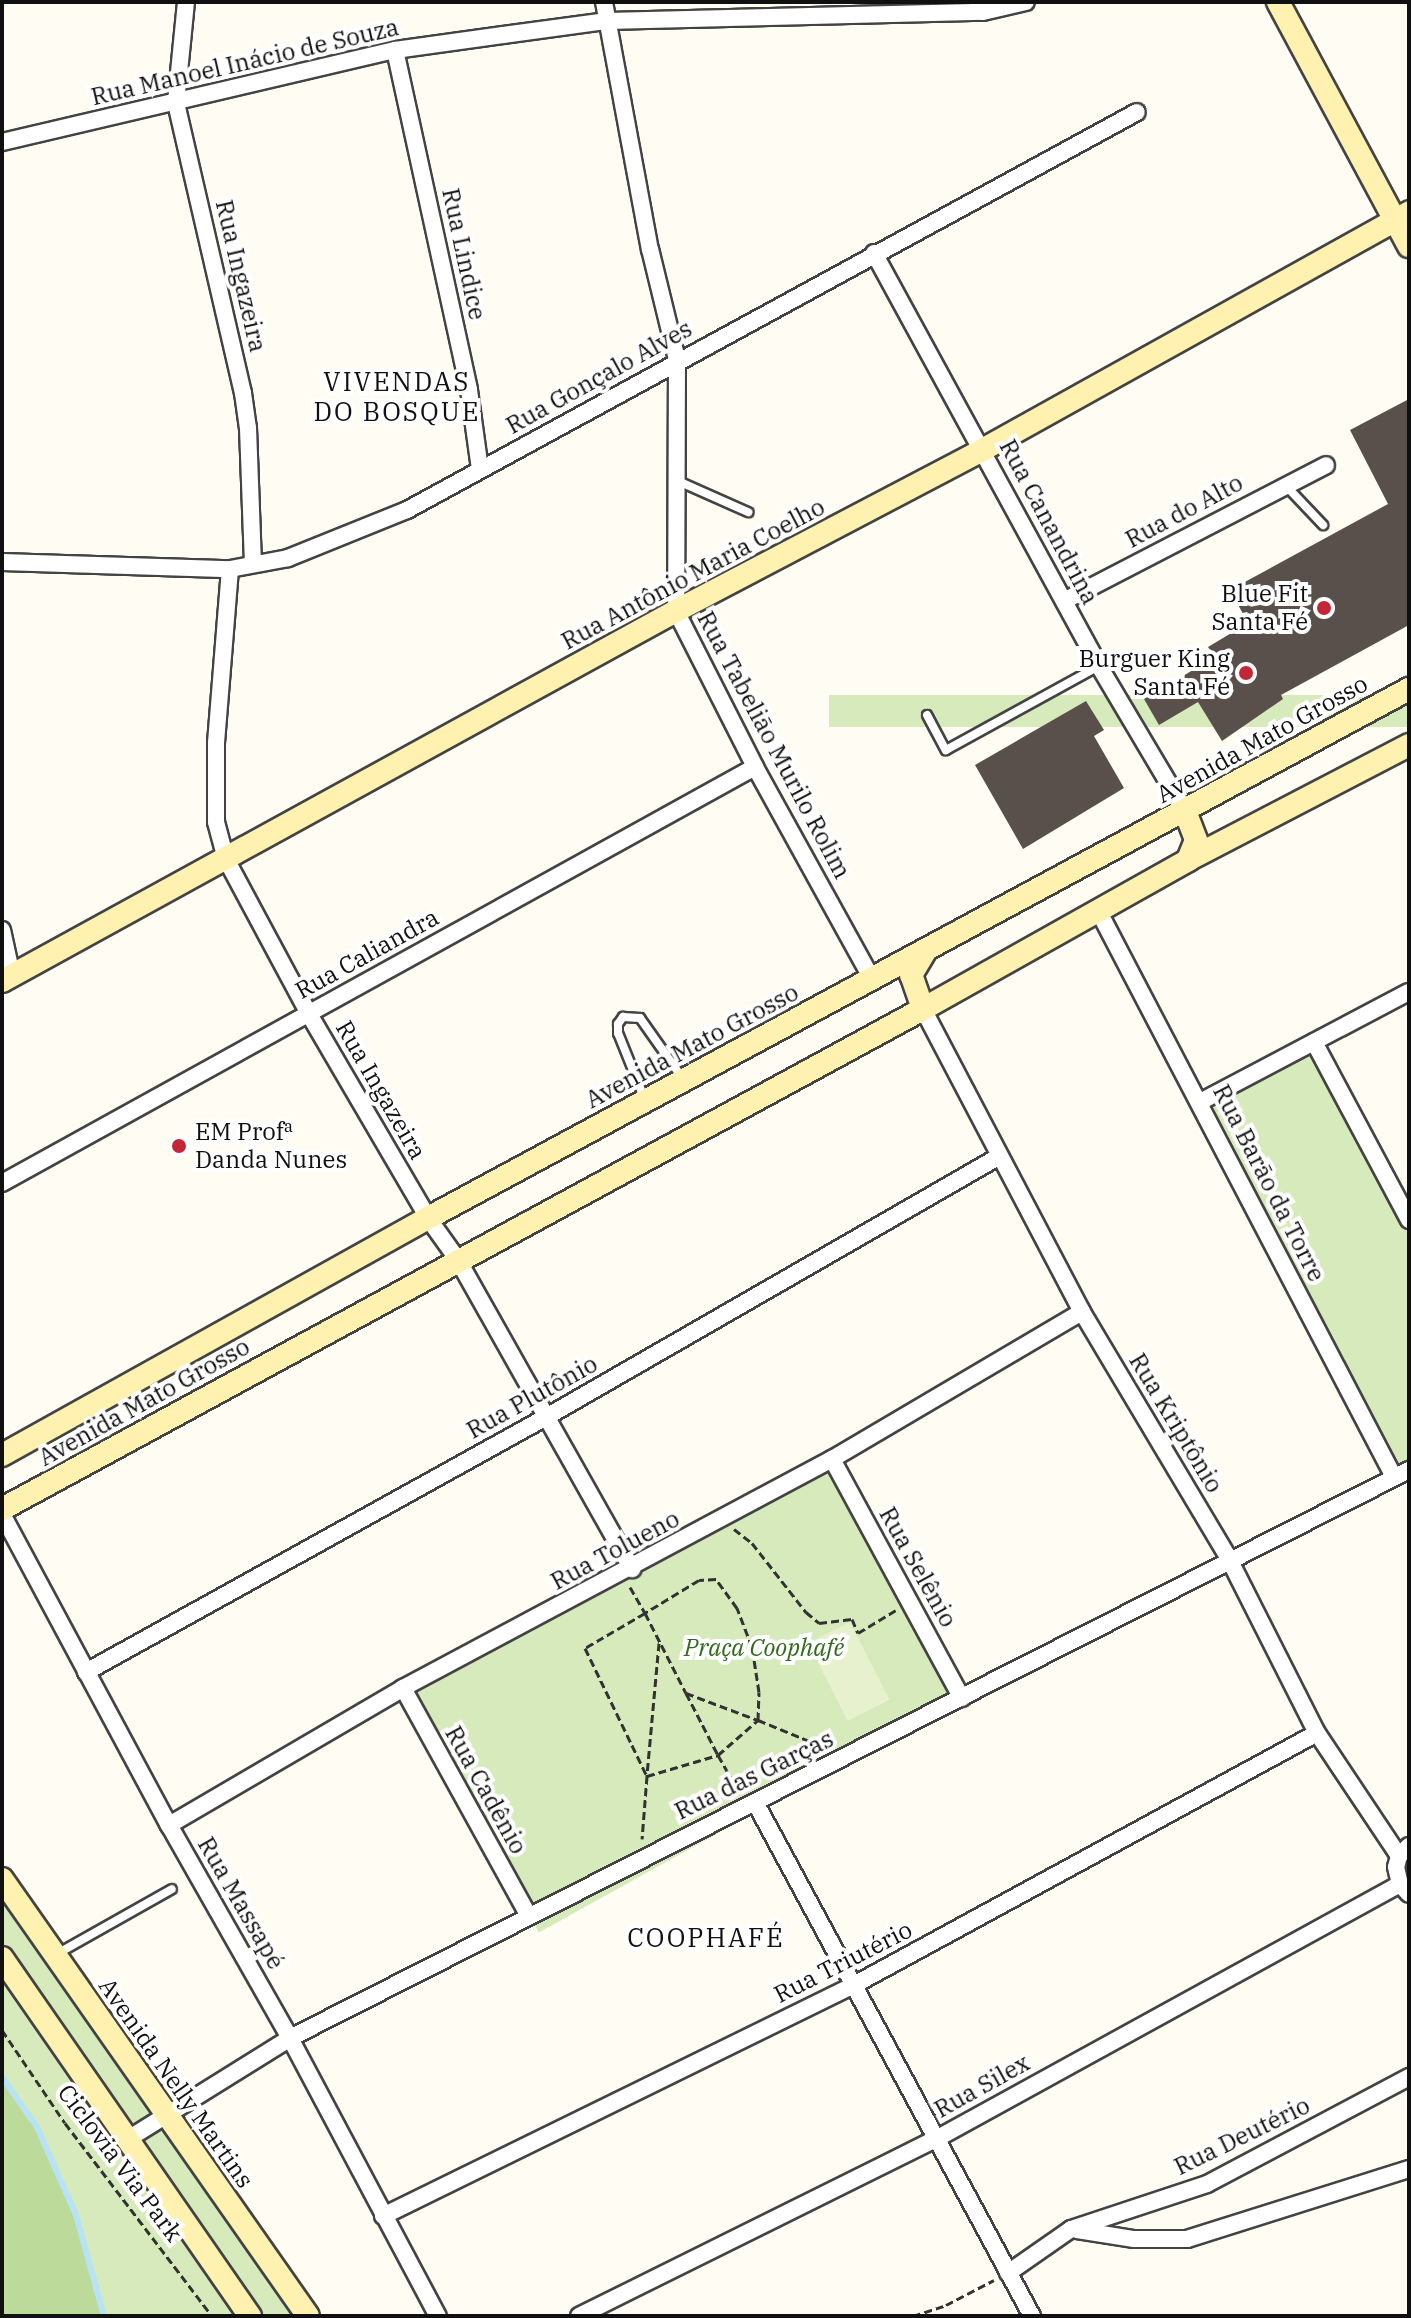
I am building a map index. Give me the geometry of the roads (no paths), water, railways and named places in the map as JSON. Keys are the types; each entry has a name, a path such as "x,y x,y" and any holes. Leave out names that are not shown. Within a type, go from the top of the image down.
{"main road":[{"path":"1278,2 1402,216 1409,246"},
{"name":"Rua Antônio Maria Coelho","path":"7,978 676,611 984,449 1402,216"},
{"name":"Avenida Mato Grosso","path":"2,1455 428,1218 1409,689"},
{"name":"Avenida Mato Grosso","path":"2,1512 458,1260 923,1009 1188,860 1407,752"},
{"path":"1185,811 1196,840 1188,860"},
{"path":"923,1009 911,975 928,948"},
{"name":"Avenida Nelly Martins","path":"2,1879 308,2316"},
{"path":"2,1958 250,2316"}],"street":[{"name":"Rua Ingazeira","path":"186,2 176,103 243,393 248,428 253,564"},
{"name":"Rua Tabelião Murilo Rolim","path":"604,2 650,249 677,360 676,611 755,767 872,979"},
{"name":"Rua Manoel Inácio de Souza","path":"2,142 395,50 607,21 968,12 1026,2"},
{"name":"Rua Lindice","path":"395,50 469,390 480,469"},
{"name":"Rua Gonçalo Alves","path":"2,562 230,569 288,558 393,515 1137,112"},
{"name":"Rua Canandrina","path":"874,253 984,449 1099,666 1185,811"},
{"name":"Rua do Alto","path":"1064,601 1326,465"},
{"name":"Rua Ingazeira","path":"230,569 216,743 216,822 226,859 309,1014 548,1416 627,1571"},
{"name":"Rua Caliandra","path":"2,1183 755,767"},
{"name":"Rua Barão da Torre","path":"1099,912 1402,1474"},
{"path":"2,930 7,978"},
{"path":"1200,1102 1409,992"},
{"name":"Rua Kriptônio","path":"923,1009 1082,1312 1229,1559 1317,1733 1404,1851"},
{"path":"1314,1042 1409,1220"},
{"name":"Rua Plutônio","path":"86,1672 548,1416 998,1157"},
{"name":"Rua Tolueno","path":"169,1825 403,1688 832,1459 1082,1312"},
{"name":"Rua Selênio","path":"832,1459 962,1698"},
{"name":"Rua das Garças","path":"128,2139 290,2038 528,1914 1402,1474"},
{"name":"Rua Massapé","path":"2,1512 86,1672 290,2038 438,2316"},
{"name":"Rua Cadênio","path":"403,1688 528,1914"},
{"name":"Rua Triutério","path":"383,2216 852,1986 1317,1733"},
{"path":"751,1804 1032,2316"},
{"path":"1404,1851 1396,1867 1404,1889"},
{"name":"Rua Silex","path":"579,2316 936,2139 1404,1889"},
{"name":"Rua Deutério","path":"1008,2273 1071,2229 1207,2184 1409,2077"},
{"path":"1071,2229 1134,2239 1187,2239 1409,2169"}],"lane":[{"path":"677,481 748,512"},
{"path":"1286,485 1323,525"},
{"path":"927,715 946,750 1099,666"},
{"path":"645,1101 618,1033 618,1024 623,1017 640,1018 683,1080"},
{"path":"55,1956 172,1889"}],"waterway":[{"path":"2,2077 37,2127 76,2215 104,2316"}],"place":[{"name":"Blue Fit Santa Fé","path":"1324,608"},
{"name":"Burguer King Santa Fé","path":"1246,673"},
{"name":"EM Profª Danda Nunes","path":"179,1146"}],"district":[{"name":"VIVENDAS DO BOSQUE","path":"397,397"},
{"name":"COOPHAFÉ","path":"706,1938"}],"park label":[{"name":"Praça Coophafé","path":"764,1648"}]}
